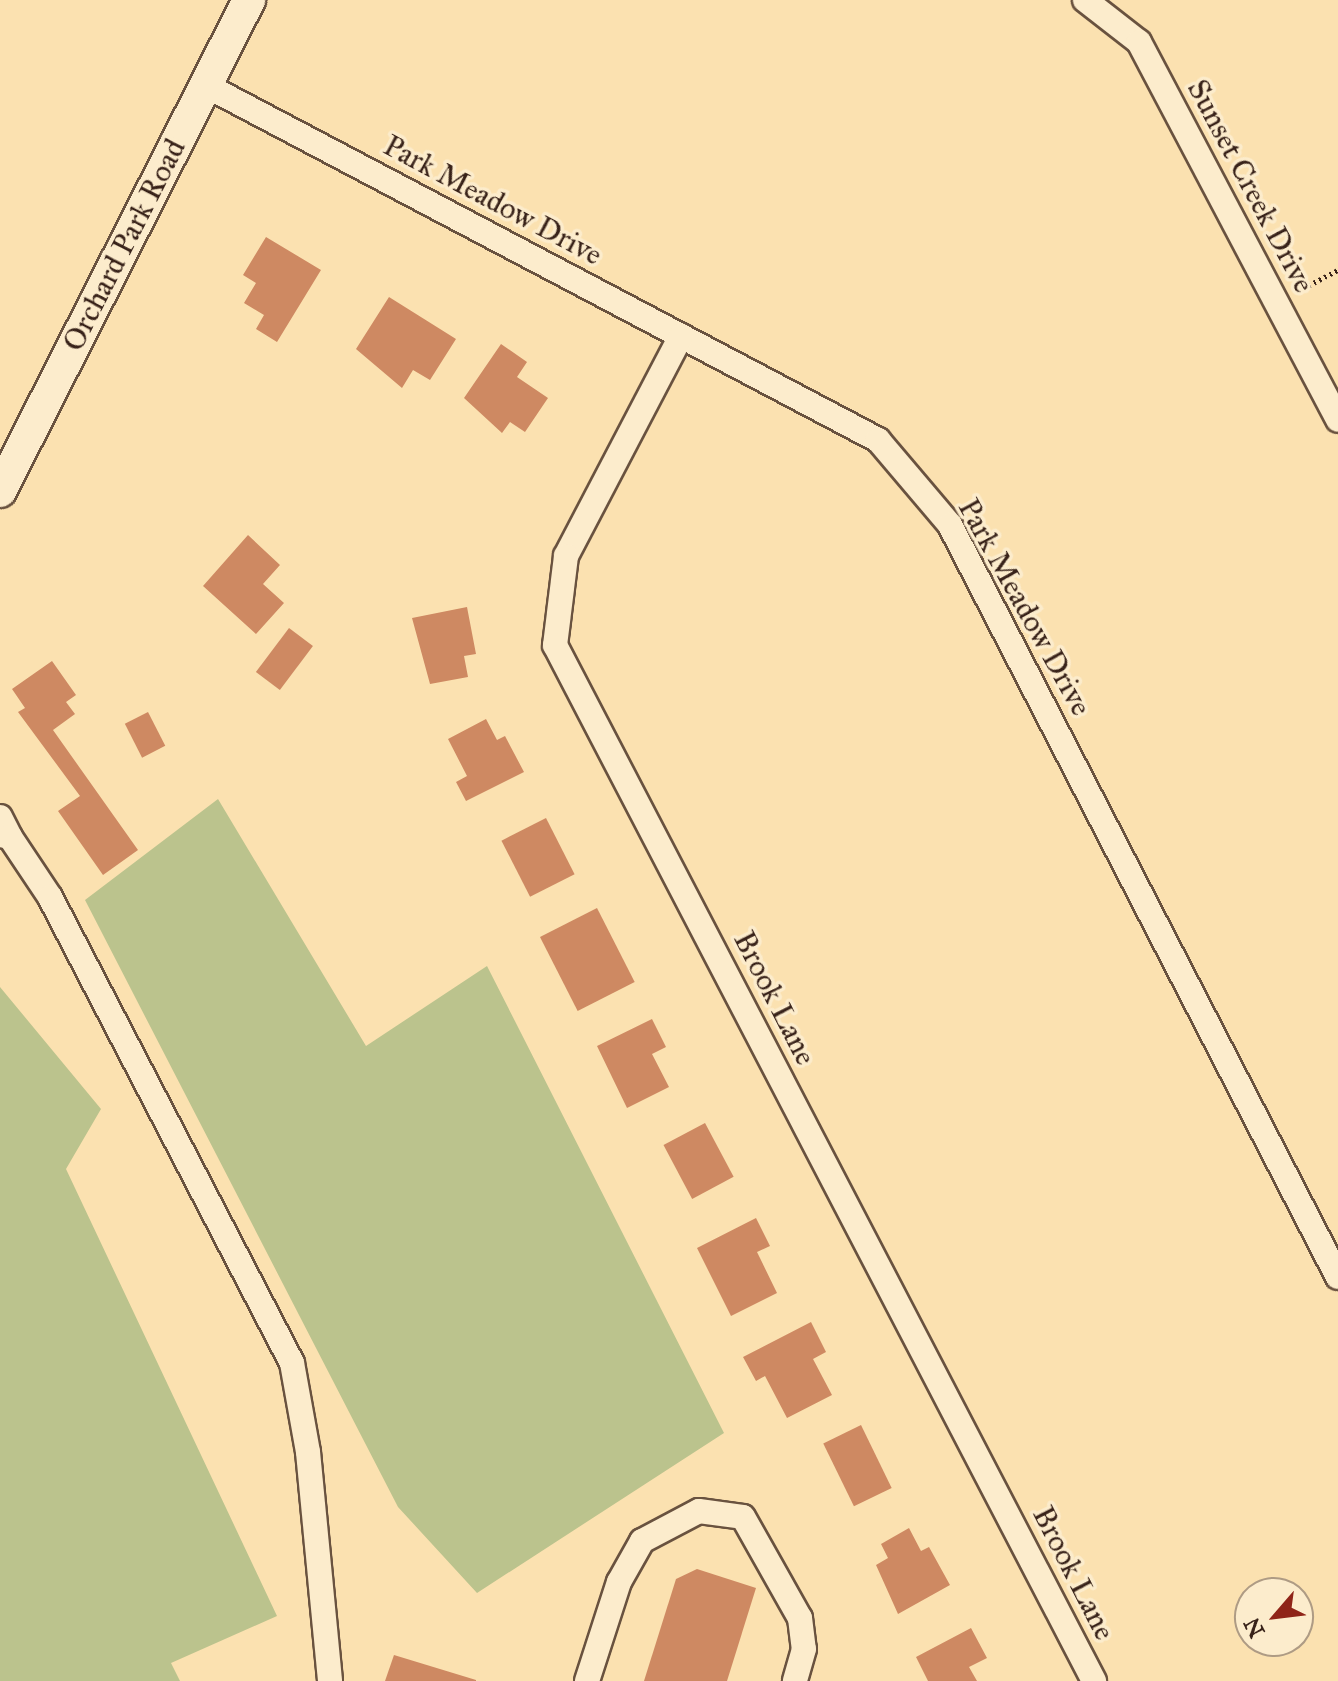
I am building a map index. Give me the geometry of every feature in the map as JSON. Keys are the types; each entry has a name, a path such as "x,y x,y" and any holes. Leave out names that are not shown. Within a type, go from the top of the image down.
{"main road":[{"name":"Orchard Park Road","path":"0,491 249,0"}],"street":[{"name":"Sunset Creek Drive","path":"1085,0 1139,42 1338,420"},
{"name":"Park Meadow Drive","path":"207,86 878,440 950,525 1338,1277"},
{"name":"Brook Lane","path":"681,336 566,556 555,645 1094,1681"},
{"path":"3,829 50,897 292,1363 308,1452 330,1681"},
{"path":"587,1681 619,1582 642,1541 699,1511 743,1517 800,1618 804,1649 795,1681"}],"path":[{"path":"1294,293 1338,270"}],"green space":[{"path":"218,799 366,1046 487,966 724,1433 477,1593 398,1507 85,900"},
{"path":"0,987 101,1109 66,1169 277,1616 171,1663 180,1681 0,1681"}],"building":[{"path":"266,237 321,270 277,342 256,329 264,315 244,303 256,283 243,275"},
{"path":"389,297 456,339 430,380 413,370 402,388 356,349"},
{"path":"501,344 527,362 517,377 548,398 525,432 510,422 502,433 464,398"},
{"path":"248,535 280,565 263,584 284,603 256,634 203,586"},
{"path":"467,607 476,654 464,656 468,677 430,684 412,618"},
{"path":"289,628 313,646 280,690 256,672"},
{"path":"52,661 76,695 66,702 75,714 53,730 138,850 103,875 58,811 80,796 18,712 25,708 12,689"},
{"path":"148,712 165,746 142,758 125,724"},
{"path":"486,719 497,740 505,736 524,772 466,801 456,782 467,776 448,739"},
{"path":"546,818 575,874 530,897 501,841"},
{"path":"597,908 635,982 578,1011 540,937"},
{"path":"652,1019 666,1047 652,1054 669,1087 627,1108 597,1046"},
{"path":"705,1123 734,1177 692,1199 664,1145"},
{"path":"756,1218 770,1246 757,1252 777,1293 731,1316 697,1248"},
{"path":"811,1322 826,1352 813,1359 832,1395 787,1418 765,1376 756,1381 743,1357"},
{"path":"861,1425 892,1488 854,1506 823,1443"},
{"path":"909,1528 921,1551 929,1547 950,1585 898,1614 876,1565 888,1558 881,1544"},
{"path":"697,1569 756,1588 727,1681 644,1681 676,1579"},
{"path":"971,1628 987,1658 969,1667 977,1681 928,1681 916,1657"},
{"path":"394,1655 476,1680 476,1681 385,1681"}]}
